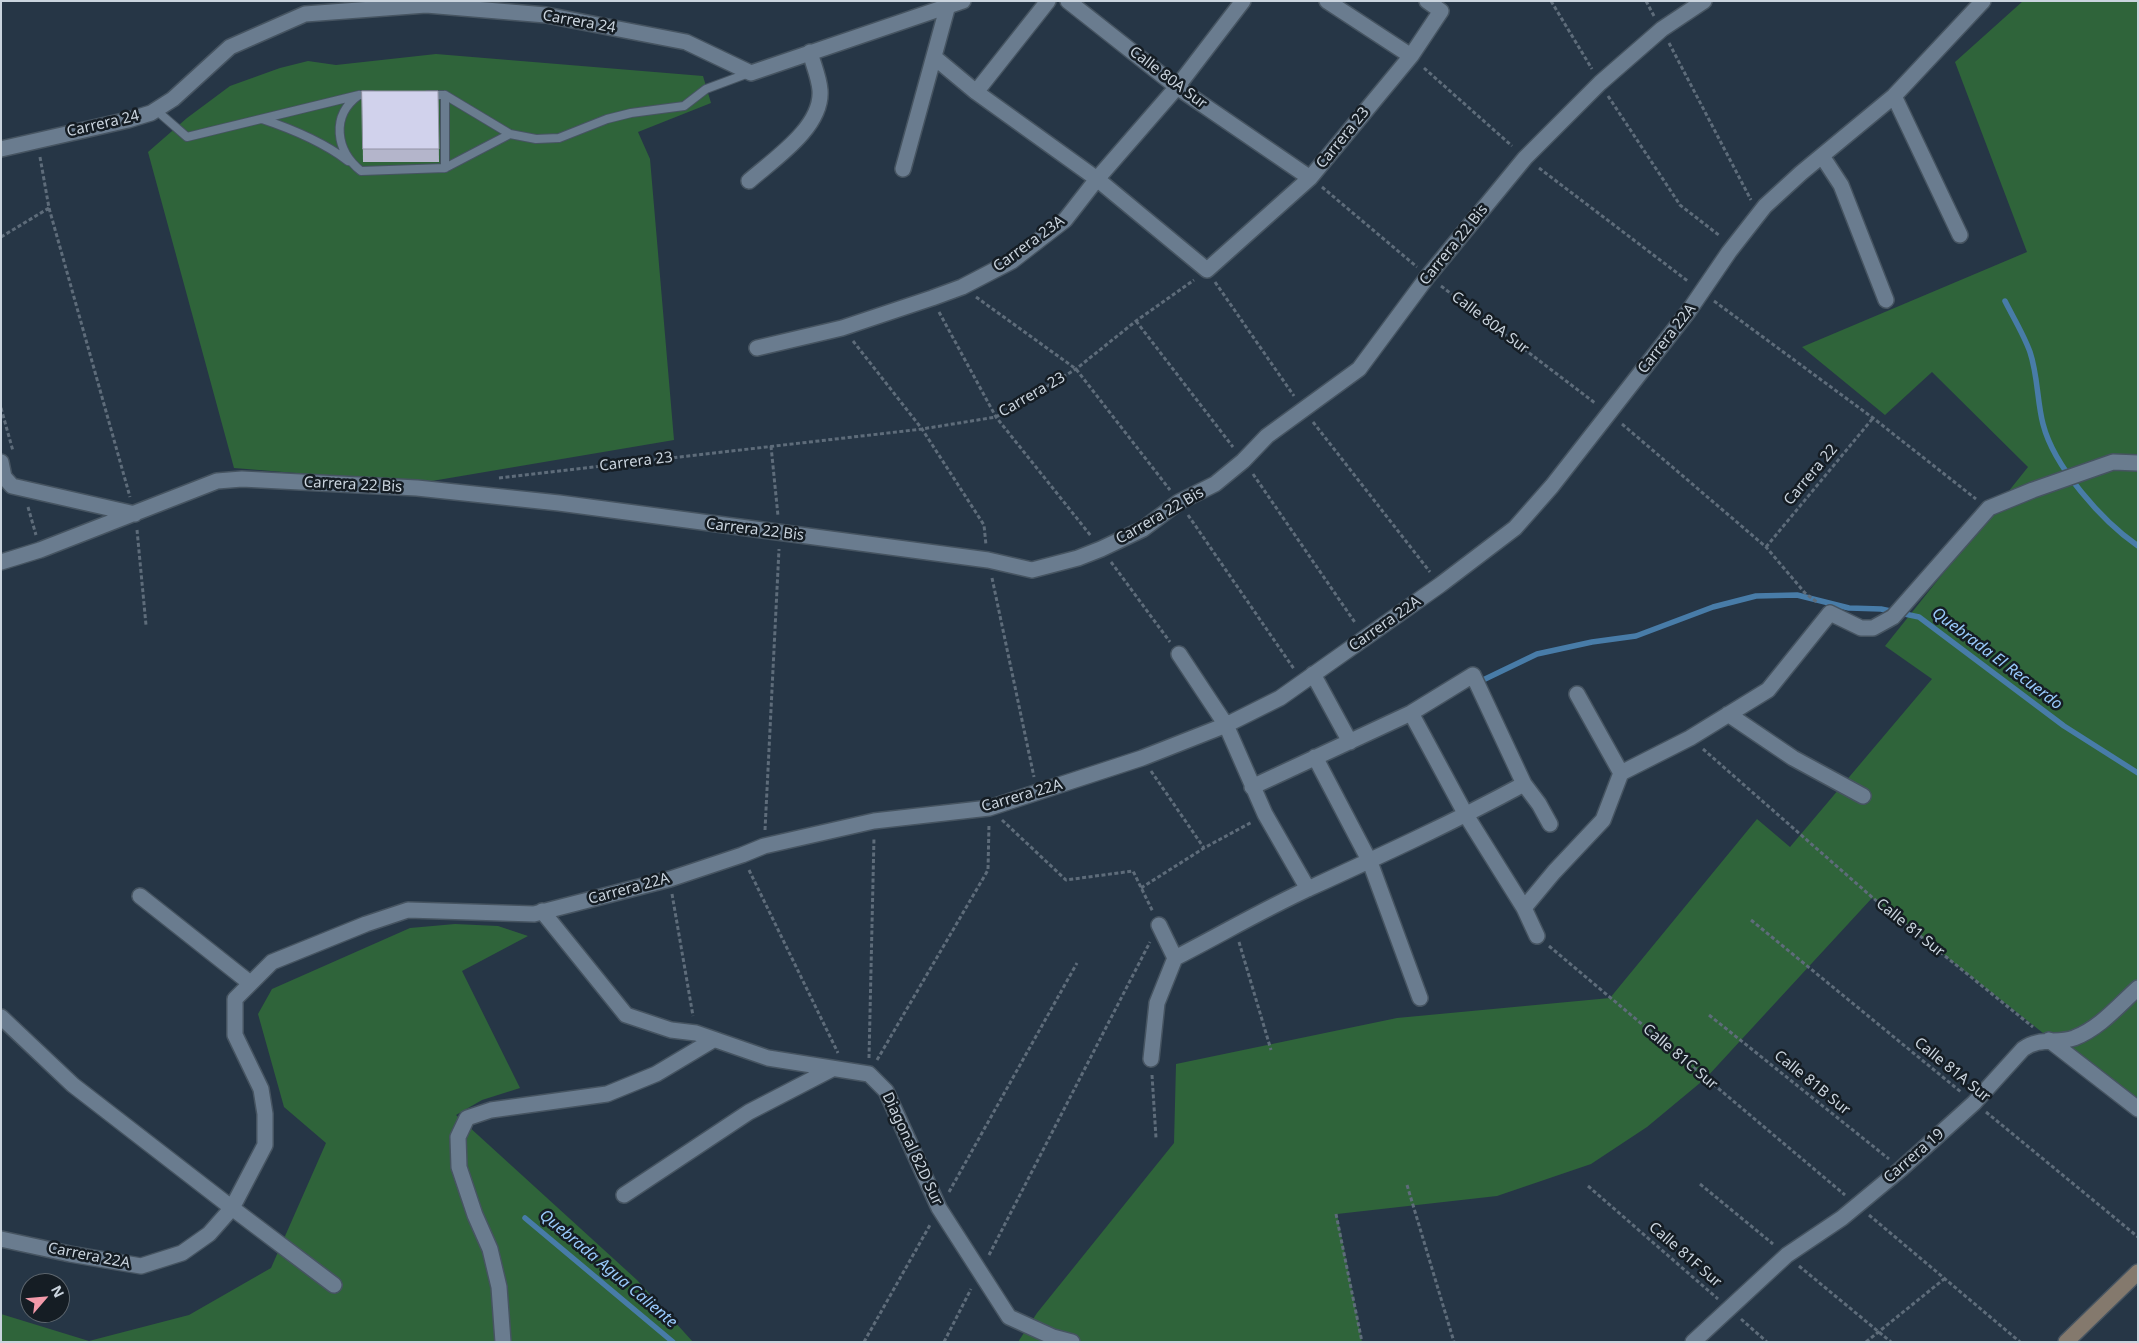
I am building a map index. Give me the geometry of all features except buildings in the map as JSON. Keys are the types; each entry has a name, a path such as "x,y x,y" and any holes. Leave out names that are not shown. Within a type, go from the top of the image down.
{"street":[{"path":"751,73 810,52 915,8 948,5 963,1"},
{"path":"976,92 1048,1"},
{"name":"Calle 80A Sur","path":"1068,1 1176,87 1310,178"},
{"name":"Carrera 23A","path":"757,348 842,328 962,288 1012,261 1065,220 1176,87 1243,1"},
{"path":"1327,1 1411,56"},
{"path":"1427,1 1439,6"},
{"name":"Carrera 22 Bis","path":"1,562 40,550 217,481 242,479 417,488 559,503 988,560 1032,570 1101,549 1143,529 1179,502 1215,484 1267,436 1359,369 1428,276 1525,158 1600,83 1662,30 1704,1"},
{"name":"Carrera 22A","path":"1,1239 70,1254 141,1266 182,1253 209,1234 232,1208 265,1145 266,1114 261,1089 235,1035 235,998 272,962 366,924 408,910 534,914 670,879 742,856 764,846 874,821 989,808 1142,758 1226,726 1280,698 1440,585 1514,528 1552,486 1688,312 1758,214 1801,173 1894,96 1983,1"},
{"name":"Carrera 24","path":"1,149 128,120 156,110 173,99 230,48 305,14 426,5 546,15 686,42 751,73"},
{"path":"903,169 948,5"},
{"name":"Carrera 23","path":"1207,270 1310,178 1411,56 1439,6"},
{"path":"749,181 801,136 814,119 820,91 810,52"},
{"path":"934,57 976,92 1097,180 1207,270"},
{"path":"1894,96 1960,235"},
{"path":"1822,156 1841,185 1886,300"},
{"path":"1,462 4,477 12,486 135,514"},
{"path":"1524,908 1554,872 1603,820 1621,773 1690,738 1768,690 1830,613 1860,628 1873,628 1892,617 1988,508 2113,462 2138,463"},
{"path":"1179,654 1226,726 1265,814 1308,889"},
{"path":"1252,787 1411,714 1474,675 1524,784 1539,804 1550,824"},
{"path":"1308,678 1350,742"},
{"path":"1577,694 1621,773"},
{"path":"1411,714 1466,815 1524,908 1537,936"},
{"path":"1728,714 1793,758 1863,796"},
{"path":"1315,757 1370,862 1420,998"},
{"path":"1151,1059 1157,1003 1175,958 1308,889 1370,862 1524,784"},
{"path":"140,896 250,983"},
{"path":"542,911 626,1015 671,1030 696,1033 768,1058 869,1074"},
{"path":"1159,925 1175,958"},
{"name":"Carrera 19","path":"1693,1342 1787,1256 1842,1218 1856,1204 1901,1168 1974,1102 2030,1043 2049,1040 2057,1042 2073,1038 2093,1029 2138,988"},
{"path":"1,1017 73,1084 334,1285"},
{"path":"503,1342 499,1287 490,1249 475,1215 459,1167 458,1137 467,1118 492,1110 607,1094 656,1074 712,1040"},
{"path":"2049,1040 2138,1109"},
{"path":"624,1195 749,1112 839,1069"},
{"name":"Diagonal 82D Sur","path":"869,1074 886,1091 940,1208 1008,1317 1053,1337 1072,1342"},
{"path":"2066,1342 2138,1272"}],"lane":[{"path":"416,95 445,95 510,134 536,139 559,138 607,119 631,113 684,106 706,89 751,73"},
{"path":"156,110 188,137 359,95 378,95"},
{"path":"359,95 351,100 345,111 339,133 345,155 361,171"},
{"path":"445,95 445,168"},
{"path":"261,119 288,127 314,140 339,154 361,171 445,168 510,134"}],"path":[{"path":"1551,1 1600,83 1680,205 1733,247"},
{"path":"1646,1 1758,214"},
{"path":"36,140 49,208 135,514 146,625"},
{"name":"Calle 80A Sur","path":"1310,178 1428,276 1609,413 1766,547 1805,592 1824,609"},
{"path":"1,237 49,208"},
{"path":"1207,270 1303,409 1440,585"},
{"name":"Carrera 23","path":"496,479 922,429 996,417 1076,369 1136,321 1207,270"},
{"path":"962,288 1076,369 1179,502 1308,678"},
{"path":"932,298 996,417 1101,549 1179,654"},
{"name":"Carrera 22","path":"1766,547 1873,418"},
{"path":"764,846 780,532 771,446"},
{"name":"Calle 81 Sur","path":"1690,738 1872,898 2049,1040"},
{"path":"1142,758 1204,848"},
{"path":"944,1342 1159,925 1133,871 1066,880 989,808"},
{"path":"869,1074 988,870 989,808"},
{"path":"1141,888 1204,848 1265,814"},
{"path":"869,1074 874,821"},
{"path":"742,856 839,1069"},
{"path":"670,879 696,1033"},
{"name":"Calle 81A Sur","path":"1751,920 2138,1237"},
{"path":"1235,926 1271,1050"},
{"name":"Calle 81C Sur","path":"1537,936 2020,1342"},
{"path":"864,1342 1077,963"},
{"name":"Calle 81B Sur","path":"1709,1015 1901,1168"},
{"path":"1151,1059 1156,1138"},
{"path":"1407,1185 1454,1342"},
{"name":"Calle 81F Sur","path":"1588,1186 1767,1342"},
{"path":"1336,1214 1362,1342"},
{"path":"1866,1342 1944,1278"}],"green space":[{"path":"2023,1 2138,1 2138,1108 1872,898 1706,1078 1647,1127 1591,1164 1497,1196 1337,1214 1362,1342 1018,1342 1037,1313 1174,1143 1176,1064 1397,1018 1610,998 1757,819 1790,847 1932,679 1885,646 2028,467 1932,372 1885,415 1802,347 2027,252 1955,62"},
{"path":"436,54 703,76 711,103 638,132 650,159 674,440 420,483 234,468 148,152 187,118 230,86 280,68 308,61 336,65"},
{"path":"455,924 498,926 528,936 462,971 520,1088 482,1100 456,1115 637,1280 693,1342 1,1342 1,1314 20,1320 20,1323 30,1323 89,1341 189,1315 271,1268 326,1143 284,1107 258,1014 272,989 410,928"}],"waterway":[{"path":"2005,301 2030,352 2035,370 2043,424 2057,458 2068,475 2095,508 2138,546"},
{"name":"Quebrada El Recuerdo","path":"1483,680 1537,654 1592,642 1636,636 1713,607 1756,596 1797,595 1849,608 1881,609 1919,617 2064,726 2138,773"},
{"name":"Quebrada Agua Caliente","path":"525,1218 673,1342"}]}
